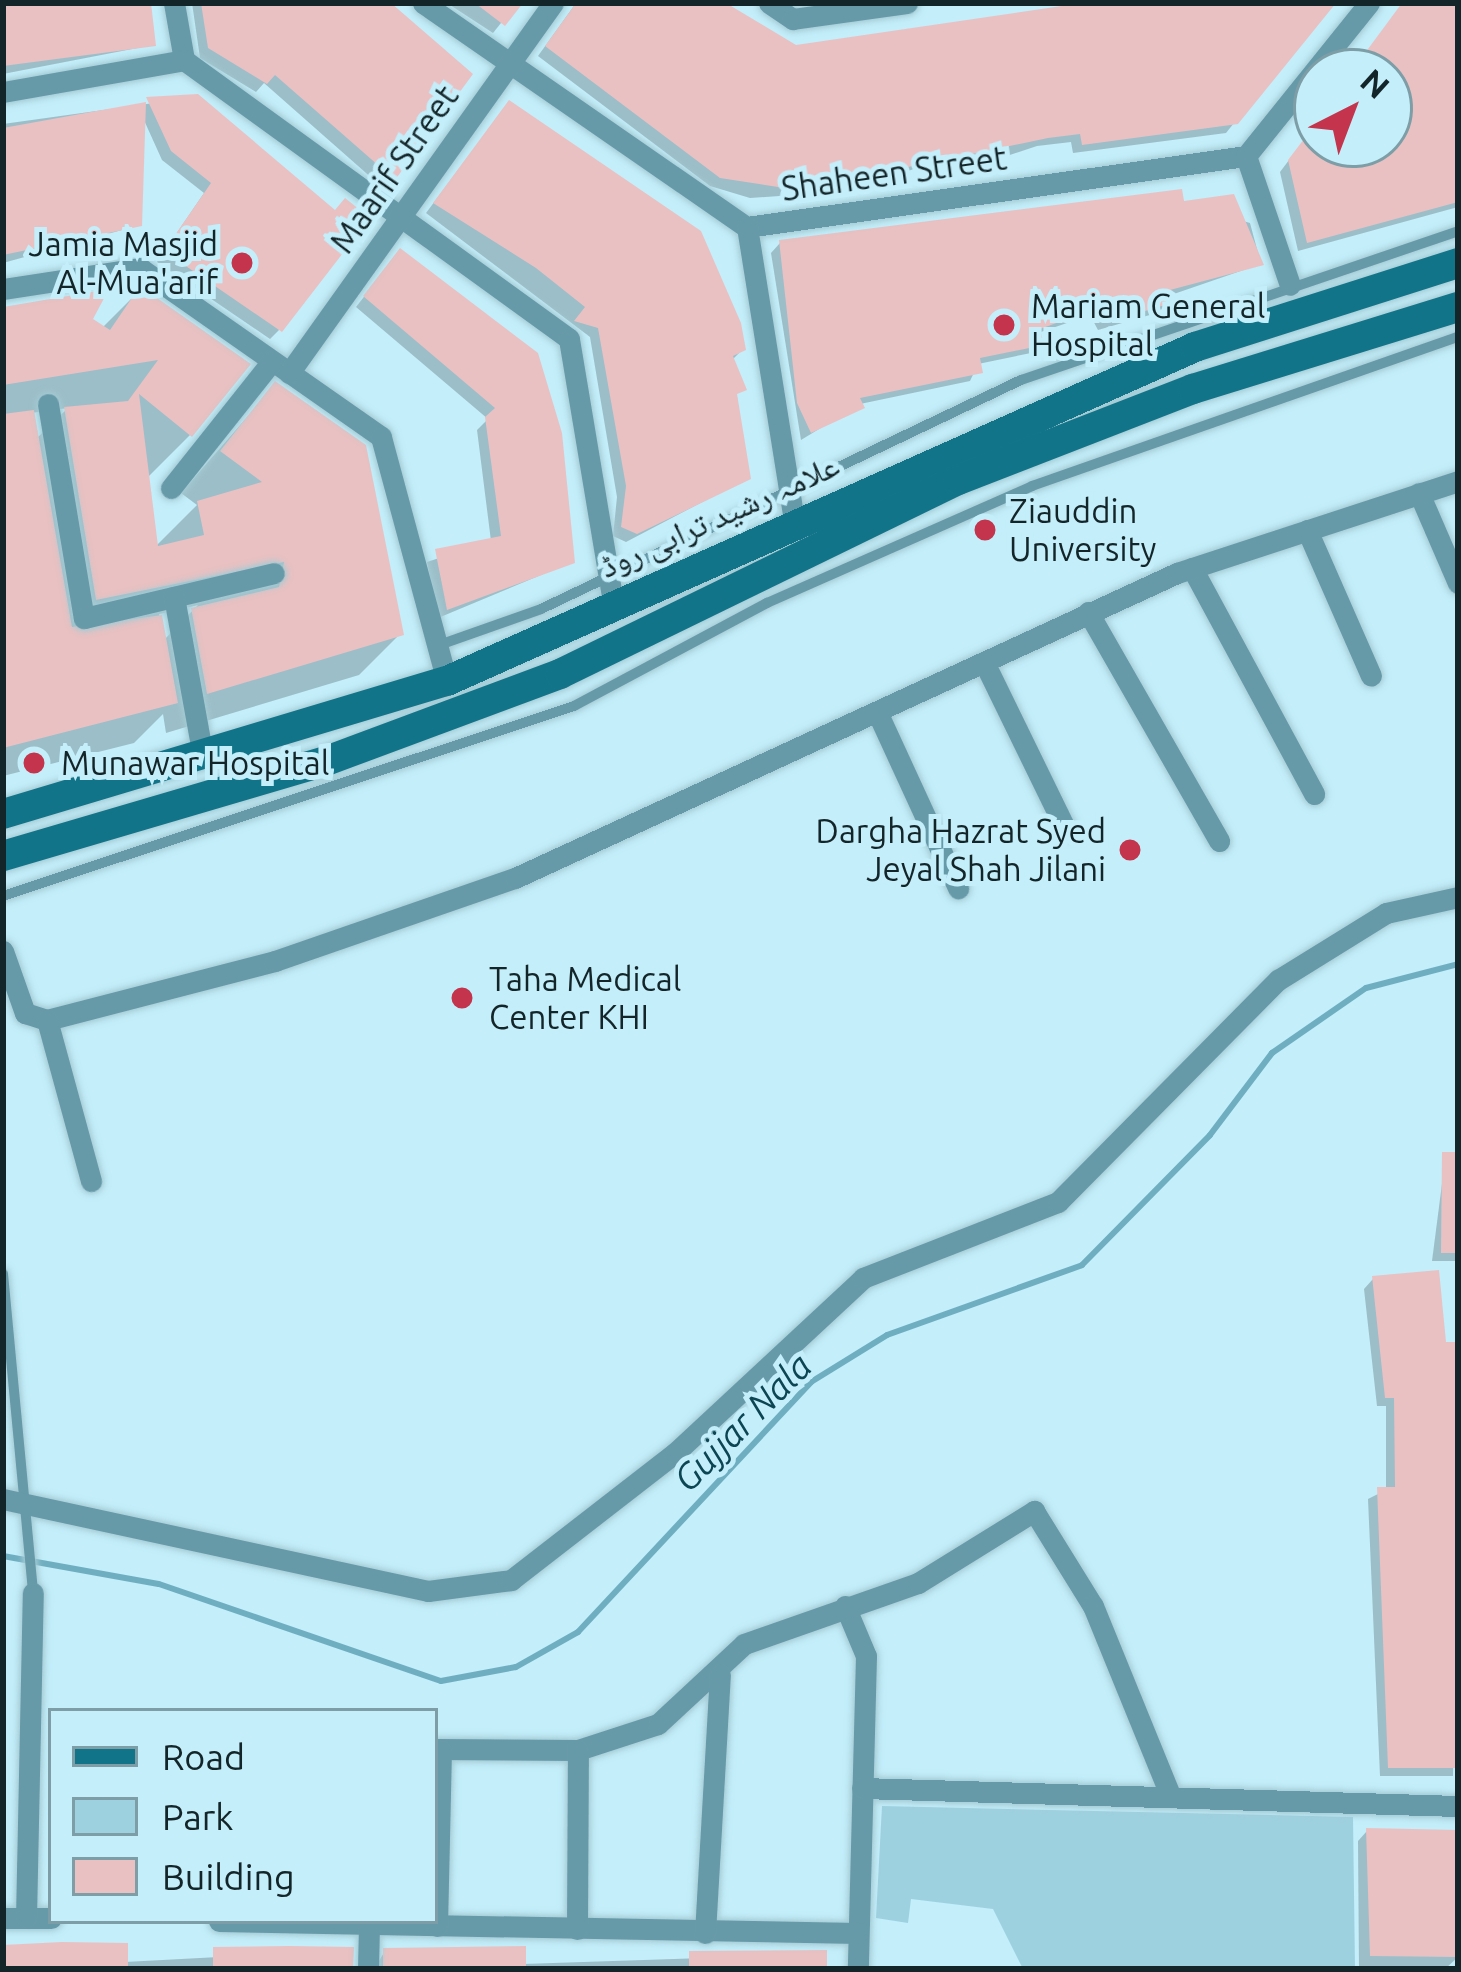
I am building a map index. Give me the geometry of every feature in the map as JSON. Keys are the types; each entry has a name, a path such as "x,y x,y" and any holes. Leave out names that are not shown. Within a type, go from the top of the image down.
{"main road":[{"name":"علامہ رشید ترابی روڈ","path":"3,814 447,681 611,589 794,520 1196,347 1458,263"},
{"name":"علامہ رشید ترابی روڈ","path":"3,856 326,761 560,674 958,480 1193,389 1458,307"}],"street":[{"path":"174,3 184,60 569,339 611,589"},
{"name":"Shaheen Street","path":"423,3 747,227 1246,156"},
{"name":"Maarif Street","path":"170,488 280,367 402,215 553,3"},
{"path":"769,3 793,19 907,3"},
{"path":"1290,285 1246,156 1369,3"},
{"path":"3,92 184,60"},
{"path":"747,227 794,520"},
{"path":"3,290 140,268 381,437 447,681"},
{"path":"48,404 81,614 274,573"},
{"path":"3,951 25,1013 47,1019 275,961 515,878 1192,568 1458,481"},
{"path":"1419,493 1458,583"},
{"path":"1307,530 1371,676"},
{"path":"1192,568 1314,794"},
{"path":"174,597 203,756"},
{"path":"1088,612 1219,842"},
{"path":"984,662 1065,828"},
{"path":"878,714 958,888"},
{"path":"18,1507 428,1591 511,1580 675,1453 863,1278 1058,1202 1278,980 1386,913 1458,897"},
{"path":"47,1019 91,1181"},
{"path":"438,1750 578,1750 658,1724 721,1674 744,1644 918,1583 1034,1511 1093,1606 1170,1796"},
{"path":"33,1593 40,1725 14,1918 48,1918"},
{"path":"845,1606 866,1656 858,1969"},
{"path":"705,1933 721,1674"},
{"path":"577,1929 578,1750"},
{"path":"862,1788 1458,1806"},
{"path":"322,1924 858,1933"},
{"path":"368,1969 369,1926"}],"lane":[{"path":"439,645 611,589 789,487 1021,380 1458,231"},
{"path":"3,896 574,706 767,603 1032,486 1458,337"},
{"path":"3,1274 18,1507 33,1593"}],"green space":[{"path":"882,1806 1353,1817 1355,1969 1023,1969 993,1909 911,1899 908,1923 876,1918"}],"building":[{"path":"3,3 151,3 156,46 3,66"},
{"path":"201,3 391,3 473,74 395,180 275,75 267,84 208,48"},
{"path":"475,3 523,3 505,26"},
{"path":"576,3 726,3 796,45 1075,4 1336,3 1300,48 1293,48 1293,56 1238,124 1082,145 1080,134 1048,138 797,190 720,178 545,46"},
{"path":"1402,3 1458,3 1458,202 1307,243 1288,160 1293,153 1293,168 1413,168 1413,48 1369,48"},
{"path":"198,94 335,210 345,198 370,218 282,332 164,251 211,183 171,151 146,97"},
{"path":"509,100 701,231 741,323 746,350 733,356 747,390 737,394 751,479 637,534 621,527 626,486 598,328 574,321 585,307 536,268 433,203"},
{"path":"146,102 142,226 3,255 3,128"},
{"path":"1182,189 1184,201 1234,194 1264,265 1170,290 1172,303 1108,322 1100,307 1040,329 1044,345 980,358 983,373 860,398 865,408 811,433 797,403 779,240"},
{"path":"400,248 538,353 562,433 575,563 447,610 435,549 501,536 485,417 495,408 363,296"},
{"path":"140,286 251,364 192,437 139,394 158,546 204,535 197,501 262,482 220,451 275,381 366,445 404,635 207,694 191,608 279,587 284,562 96,600 64,407 128,401 158,360 3,385 3,307 109,289 93,319 110,330"},
{"path":"34,410 72,627 162,615 178,703 3,748 3,414"},
{"path":"1442,1152 1458,1152 1458,1253 1441,1253"},
{"path":"1439,1270 1446,1342 1458,1342 1458,1768 1388,1768 1377,1487 1395,1487 1394,1398 1385,1398 1372,1276"},
{"path":"1366,1828 1458,1830 1458,1957 1370,1956"},
{"path":"128,1943 128,1969 3,1969 3,1945"},
{"path":"526,1946 526,1969 383,1969 383,1948"},
{"path":"213,1947 354,1947 353,1969 213,1969"},
{"path":"827,1950 827,1969 689,1969 689,1951"}],"waterway":[{"name":"Gujjar Nala","path":"3,1556 159,1584 441,1681 516,1667 578,1632 811,1382 887,1335 1082,1265 1210,1135 1272,1053 1366,988 1458,964"}],"place":[{"name":"Jamia Masjid Al-Mua'arif","path":"242,263"},
{"name":"Mariam General Hospital","path":"1004,325"},
{"name":"Ziauddin University","path":"985,530"},
{"name":"Munawar Hospital","path":"34,763"},
{"name":"Dargha Hazrat Syed Jeyal Shah Jilani","path":"1130,850"},
{"name":"Taha Medical Center KHI","path":"462,998"}]}
